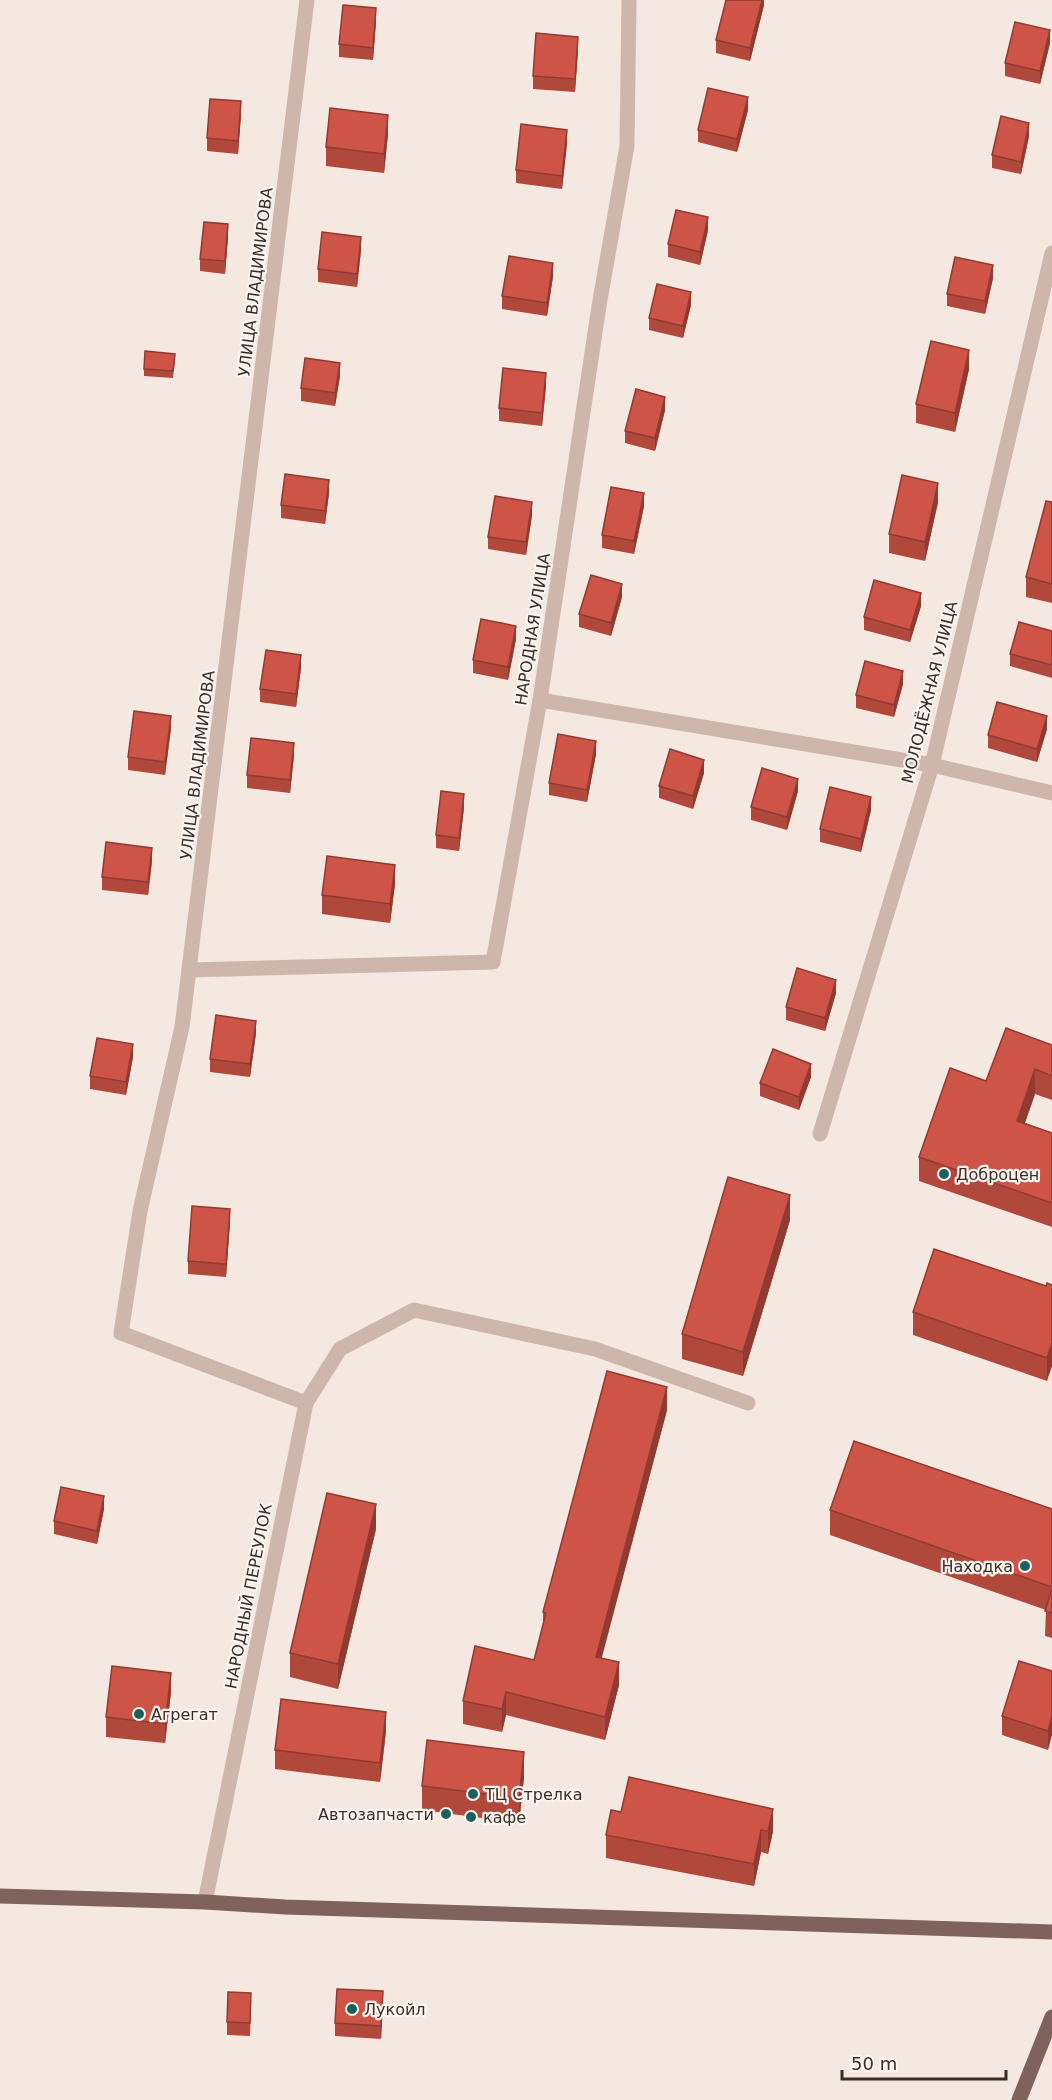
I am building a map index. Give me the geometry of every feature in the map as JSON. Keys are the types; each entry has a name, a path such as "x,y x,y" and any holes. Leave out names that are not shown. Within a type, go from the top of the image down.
{"main road":[{"path":"0,1896 1052,1932"},
{"path":"1019,2100 1052,2017"}],"street":[{"name":"УЛИЦА ВЛАДИМИРОВА","path":"306,1403 121,1333 140,1211 182,1027 190,970 307,0"},
{"name":"НАРОДНАЯ УЛИЦА","path":"190,970 493,962 540,700 599,306 627,146 629,0"},
{"name":"МОЛОДЁЖНАЯ УЛИЦА","path":"820,1134 932,765 1052,253"},
{"path":"540,700 932,765 1052,793"},
{"path":"306,1403 340,1349 414,1310 595,1349 748,1403"},
{"name":"НАРОДНЫЙ ПЕРЕУЛОК","path":"205,1902 306,1403"}],"building":[{"path":"726,0 762,0 750,48 716,40"},
{"path":"343,5 376,8 373,48 339,44"},
{"path":"1015,22 1050,30 1040,71 1005,63"},
{"path":"536,33 578,37 575,79 533,76"},
{"path":"708,88 748,97 737,139 698,130"},
{"path":"210,99 241,101 238,141 207,138"},
{"path":"330,108 388,115 384,154 326,147"},
{"path":"1001,116 1029,123 1021,162 992,155"},
{"path":"521,124 567,130 562,176 516,170"},
{"path":"676,210 708,217 700,252 668,244"},
{"path":"204,222 228,224 225,261 200,259"},
{"path":"322,232 361,237 357,274 318,269"},
{"path":"509,256 553,263 547,303 502,296"},
{"path":"955,257 993,265 985,301 947,294"},
{"path":"657,284 691,292 683,326 649,318"},
{"path":"931,341 969,350 955,413 916,404"},
{"path":"145,351 175,354 173,371 144,369"},
{"path":"305,358 340,363 335,393 301,388"},
{"path":"503,368 546,373 542,413 499,408"},
{"path":"636,389 665,397 655,438 625,431"},
{"path":"285,474 329,480 325,511 281,505"},
{"path":"902,475 938,483 925,542 889,534"},
{"path":"611,487 644,493 634,541 602,535"},
{"path":"495,496 532,502 526,542 488,537"},
{"path":"1046,501 1052,502 1052,584 1026,577"},
{"path":"591,575 622,584 611,623 579,614"},
{"path":"874,580 921,593 910,630 864,617"},
{"path":"481,619 516,626 508,667 473,660"},
{"path":"1019,622 1052,631 1052,665 1010,654"},
{"path":"266,650 301,655 296,694 260,689"},
{"path":"865,661 903,671 894,705 856,695"},
{"path":"997,702 1047,716 1037,749 988,735"},
{"path":"134,711 171,716 165,762 128,757"},
{"path":"558,734 596,741 587,790 549,783"},
{"path":"251,738 294,743 290,780 247,775"},
{"path":"670,749 704,760 693,796 659,786"},
{"path":"762,768 798,779 787,817 751,807"},
{"path":"830,787 871,797 861,839 820,829"},
{"path":"441,791 464,794 459,838 436,835"},
{"path":"106,842 152,848 148,882 102,877"},
{"path":"327,856 395,865 390,904 322,895"},
{"path":"797,968 836,980 825,1018 786,1007"},
{"path":"216,1015 256,1021 250,1064 210,1059"},
{"path":"1006,1028 1052,1045 1052,1076 1035,1069 1017,1121 1052,1133 1052,1203 919,1157 950,1068 986,1081"},
{"path":"97,1038 133,1044 126,1082 90,1076"},
{"path":"773,1049 811,1064 799,1097 760,1083"},
{"path":"728,1177 790,1195 743,1352 682,1334"},
{"path":"192,1206 230,1209 226,1264 188,1261"},
{"path":"934,1249 1046,1286 1047,1283 1052,1285 1052,1343 1047,1358 913,1312"},
{"path":"607,1371 667,1387 596,1657 619,1662 605,1717 506,1692 502,1709 463,1701 475,1646 534,1660 546,1613 543,1612"},
{"path":"854,1441 1052,1509 1052,1587 830,1510"},
{"path":"61,1487 104,1496 97,1531 54,1521"},
{"path":"327,1493 376,1504 338,1664 290,1653"},
{"path":"1052,1589 1052,1613 1045,1611"},
{"path":"1019,1661 1052,1671 1052,1716 1048,1731 1002,1716"},
{"name":"Агрегат","path":"112,1666 171,1673 165,1724 106,1717"},
{"path":"281,1699 386,1712 380,1763 275,1750"},
{"path":"427,1740 524,1752 519,1798 422,1786"},
{"path":"629,1777 773,1809 768,1831 761,1830 754,1864 606,1835 611,1810 621,1812"},
{"path":"337,1989 383,1991 381,2026 335,2023"},
{"path":"228,1992 251,1993 250,2023 227,2022"}],"place":[{"name":"Доброцен","path":"944,1174"},
{"name":"Находка","path":"1025,1566"},
{"name":"Агрегат","path":"139,1714"},
{"name":"ТЦ Стрелка","path":"473,1794"},
{"name":"Автозапчасти","path":"446,1814"},
{"name":"кафе","path":"471,1817"},
{"name":"Лукойл","path":"352,2009"}]}
